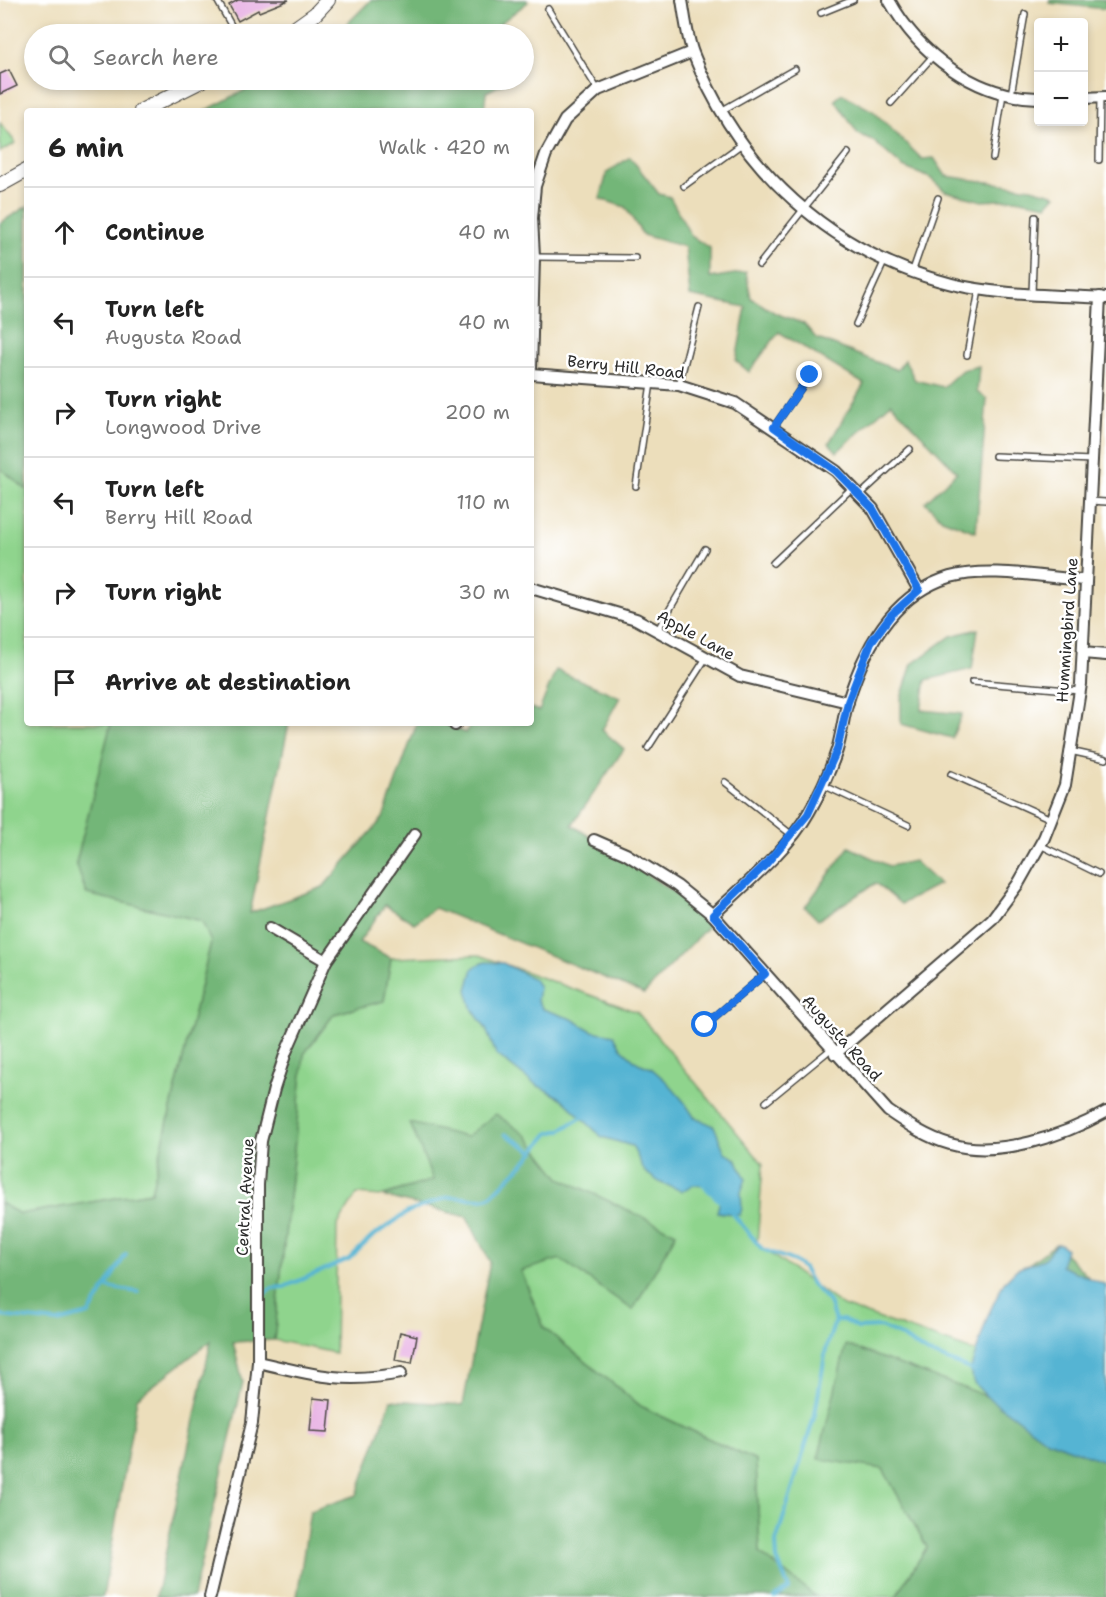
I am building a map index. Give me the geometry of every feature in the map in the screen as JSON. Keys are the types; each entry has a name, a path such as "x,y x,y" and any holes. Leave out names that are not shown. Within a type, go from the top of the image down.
{"street":[{"path":"299,24 328,0"},
{"path":"682,0 692,52 721,111 742,144 766,175 803,210 861,247 951,284 1032,293 1103,297"},
{"path":"889,0 910,33 952,70 1007,95 1034,98"},
{"path":"534,205 535,186 546,154 565,120 598,90 692,52"},
{"path":"147,108 182,90"},
{"path":"1088,98 1103,97"},
{"path":"0,185 24,172"},
{"name":"Hummingbird Lane","path":"833,1051 992,919 1018,884 1040,845 1065,785 1080,691 1083,653 1092,460 1103,297"},
{"name":"Berry Hill Road","path":"534,372 679,384 735,403 774,427 836,471 856,491 873,509 919,590"},
{"path":"713,915 792,835 808,814 837,750 848,702 871,642 891,615 919,590 951,577 987,573 1086,580"},
{"name":"Apple Lane","path":"534,589 636,619 740,676 848,702"},
{"path":"1083,653 1106,655"},
{"name":"Central Avenue","path":"210,1597 252,1423 258,1362 257,1230 261,1142 286,1052 326,961 415,834"},
{"name":"Augusta Road","path":"594,840 626,854 677,885 713,915 888,1111 910,1127 950,1145 1023,1145 1055,1135 1106,1112"},
{"path":"270,928 326,961"},
{"path":"258,1362 329,1378 368,1380 401,1374"}],"lane":[{"path":"217,0 230,24"},
{"path":"821,13 853,0"},
{"path":"548,9 598,90"},
{"path":"993,158 1025,14"},
{"path":"891,103 934,55"},
{"path":"721,111 795,69"},
{"path":"1099,160 1103,97"},
{"path":"684,186 742,144"},
{"path":"759,265 848,153"},
{"path":"913,270 938,198"},
{"path":"1032,293 1035,217"},
{"path":"534,257 635,258"},
{"path":"856,324 886,259"},
{"path":"967,355 980,288"},
{"path":"679,384 699,307"},
{"path":"774,427 810,375"},
{"path":"636,486 651,382"},
{"path":"773,562 856,491 910,449"},
{"path":"995,456 1092,460"},
{"path":"1090,501 1106,502"},
{"path":"657,631 705,549"},
{"path":"648,748 706,658"},
{"path":"972,682 1080,691"},
{"path":"1070,751 1106,759"},
{"path":"951,774 1052,819"},
{"path":"725,782 792,835"},
{"path":"823,785 908,825"},
{"path":"1040,845 1100,874"},
{"path":"705,1025 765,974"},
{"path":"766,1102 833,1051"}],"green space":[{"path":"371,0 527,0 528,2 499,24 347,24"},
{"path":"1050,0 1106,0 1106,9 1049,3"},
{"path":"245,90 490,90 486,92 484,108 211,108"},
{"path":"842,94 873,111 922,159 934,158 946,176 1031,188 1056,195 1047,205 1015,199 982,201 945,191 930,178 903,167 872,140 858,134 835,100"},
{"path":"0,123 16,143 0,152"},
{"path":"630,157 659,194 670,197 691,236 710,248 710,278 746,272 751,298 775,313 804,324 816,338 897,370 905,360 915,380 943,387 962,370 979,366 977,392 987,399 976,532 942,519 925,502 957,472 891,403 837,452 829,443 864,384 779,332 749,372 736,361 746,307 690,296 685,247 643,235 625,207 600,199 607,173"},
{"path":"24,208 24,488 0,468 0,223"},
{"path":"0,468 24,488 24,726 110,726 76,863 86,893 202,921 211,942 151,1192 20,1214 0,1203"},
{"path":"978,629 972,669 926,680 921,710 962,714 952,738 901,724 901,698 912,664 951,636"},
{"path":"556,670 620,697 602,730 624,749 572,825 715,919 644,994 435,908 414,923 385,905 359,942 391,958 384,1001 334,1014 304,1054 274,1340 233,1342 243,1382 193,1597 156,1597 211,1341 137,1398 103,1597 0,1597 0,1203 20,1214 151,1192 211,942 202,921 87,894 76,863 110,726 288,726 250,913 323,887 383,818 416,726 449,726 466,733 470,726 534,726 534,709 539,711"},
{"path":"849,847 889,866 914,861 939,884 901,904 876,883 818,920 805,907"},
{"path":"479,955 637,1012 763,1164 757,1244 843,1306 976,1352 987,1397 883,1469 927,1547 896,1597 816,1597 760,1553 756,1461 642,1407 544,1328 521,1270 560,1259 633,1310 676,1233 560,1178 527,1136 433,1180 381,1196 357,1194 337,1226 335,1353 274,1340 304,1054 334,1014 384,1001 391,958"},
{"path":"496,1114 527,1136 560,1178 676,1233 633,1310 560,1259 521,1271 544,1328 642,1407 756,1461 760,1553 816,1597 297,1597 310,1511 357,1495 391,1400 463,1405 490,1262 467,1217 381,1196 433,1180 410,1123 466,1137"},
{"path":"1056,1244 1106,1295 1106,1597 896,1597 927,1547 883,1469 818,1459 846,1345 986,1396 976,1352 1004,1282"}],"water":[{"path":"485,962 503,963 534,979 539,988 537,1000 543,1009 572,1019 592,1031 614,1035 621,1048 638,1063 651,1068 667,1082 694,1117 714,1126 725,1153 736,1159 746,1179 741,1192 740,1215 717,1212 720,1200 706,1186 693,1185 682,1191 661,1183 645,1172 632,1146 602,1137 561,1098 533,1083 496,1054 486,1029 473,1010 467,990 473,968"},
{"path":"1056,1244 1061,1244 1066,1249 1061,1266 1106,1285 1106,1462 1045,1439 987,1397 974,1383 970,1371 988,1315 1004,1282 1017,1269 1044,1259"}],"building":[{"path":"238,0 289,0 259,12 258,10 238,21 229,5"},
{"path":"9,70 17,86 0,94 0,74"},
{"path":"400,1332 417,1336 412,1363 395,1360"},
{"path":"313,1398 331,1400 328,1432 310,1431"}],"waterway":[{"path":"261,1297 272,1288 284,1287 349,1259 372,1237 408,1212 448,1197 482,1199 490,1197 526,1161 549,1133 561,1130 584,1116"},
{"path":"505,1134 533,1151"},
{"path":"701,1183 724,1205"},
{"path":"733,1214 762,1249 794,1261 803,1268 812,1284 829,1302 835,1321 826,1349 815,1414 776,1542 777,1559 789,1589 775,1597"},
{"path":"0,1316 58,1322 89,1314 126,1254"},
{"path":"106,1287 138,1292"},
{"path":"835,1321 843,1320 858,1328 880,1327 897,1334 926,1352 975,1371"}],"route":[{"path":"705,1025 765,974 713,915 766,864 808,814 837,750 848,702 871,642 891,615 919,590 873,509 836,471 774,427 810,375"}]}
